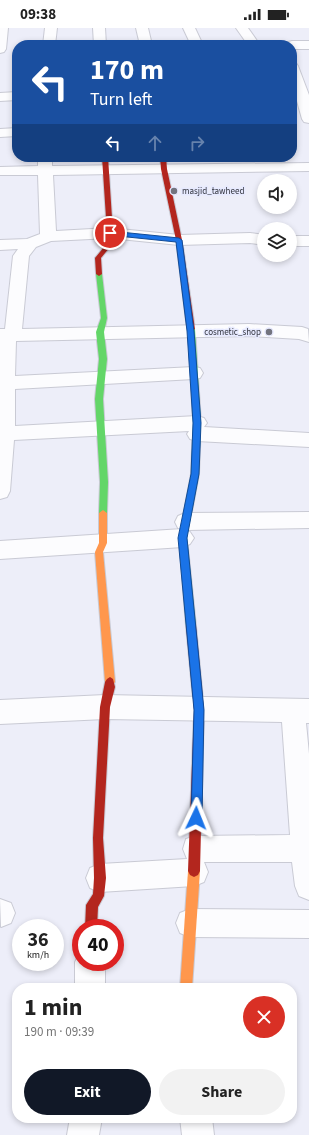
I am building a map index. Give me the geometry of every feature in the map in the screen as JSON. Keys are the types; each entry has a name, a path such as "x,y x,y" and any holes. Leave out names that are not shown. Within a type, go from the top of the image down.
{"street":[{"path":"0,49 2,28"},
{"path":"50,40 51,28"},
{"path":"99,28 100,40"},
{"path":"142,28 145,40"},
{"path":"188,28 194,40"},
{"path":"242,28 250,40"},
{"path":"297,45 309,45"},
{"path":"297,77 305,124"},
{"path":"0,97 12,96"},
{"path":"0,133 12,132"},
{"path":"0,171 45,164 106,163 278,163 309,167"},
{"path":"92,919 92,905 98,896 100,878 98,838 105,707 110,687 99,552 103,543 104,482 99,399 103,359 100,332 104,318 100,292 98,258 107,247 110,233 106,163"},
{"path":"164,163 179,240 191,331 197,428 195,474 184,530 199,710 195,860 186,983"},
{"path":"45,164 48,236"},
{"path":"0,245 30,244 48,236 110,233 179,240 257,239"},
{"path":"297,241 309,241"},
{"path":"0,491 3,434 3,383 7,335 21,256 30,244"},
{"path":"7,335 249,330 302,334 309,336"},
{"path":"3,383 194,373"},
{"path":"3,434 101,428 197,428 309,440"},
{"path":"0,550 103,543 184,530 309,520"},
{"path":"0,712 105,707 301,711 309,886"},
{"path":"100,878 195,860 307,848"},
{"path":"190,924 309,924"},
{"path":"90,971 90,983"},
{"path":"84,1135 85,1123"},
{"path":"197,1123 198,1135"}],"traffic: fast":[{"path":"99,274 104,318 100,332 103,359 99,399 104,482 103,513"},
{"path":"191,329 197,423 195,474 183,538 191,626"}],"traffic: slow":[{"path":"103,513 103,543 99,552 110,682"},
{"path":"186,983 194,871"}],"traffic: jam":[{"path":"99,274 98,258 107,247 110,233 105,162"},
{"path":"163,162 179,240 191,329"},
{"path":"191,626 199,710 194,871"},
{"path":"91,919 92,905 98,896 100,878 98,838 105,707 110,682"}],"place":[{"name":"masjid_tawheed","path":"174,191"},
{"name":"cosmetic_shop","path":"269,332"}],"route":[{"path":"110,233 179,240 191,331 197,423 195,474 183,538 199,710 196,818"}]}
